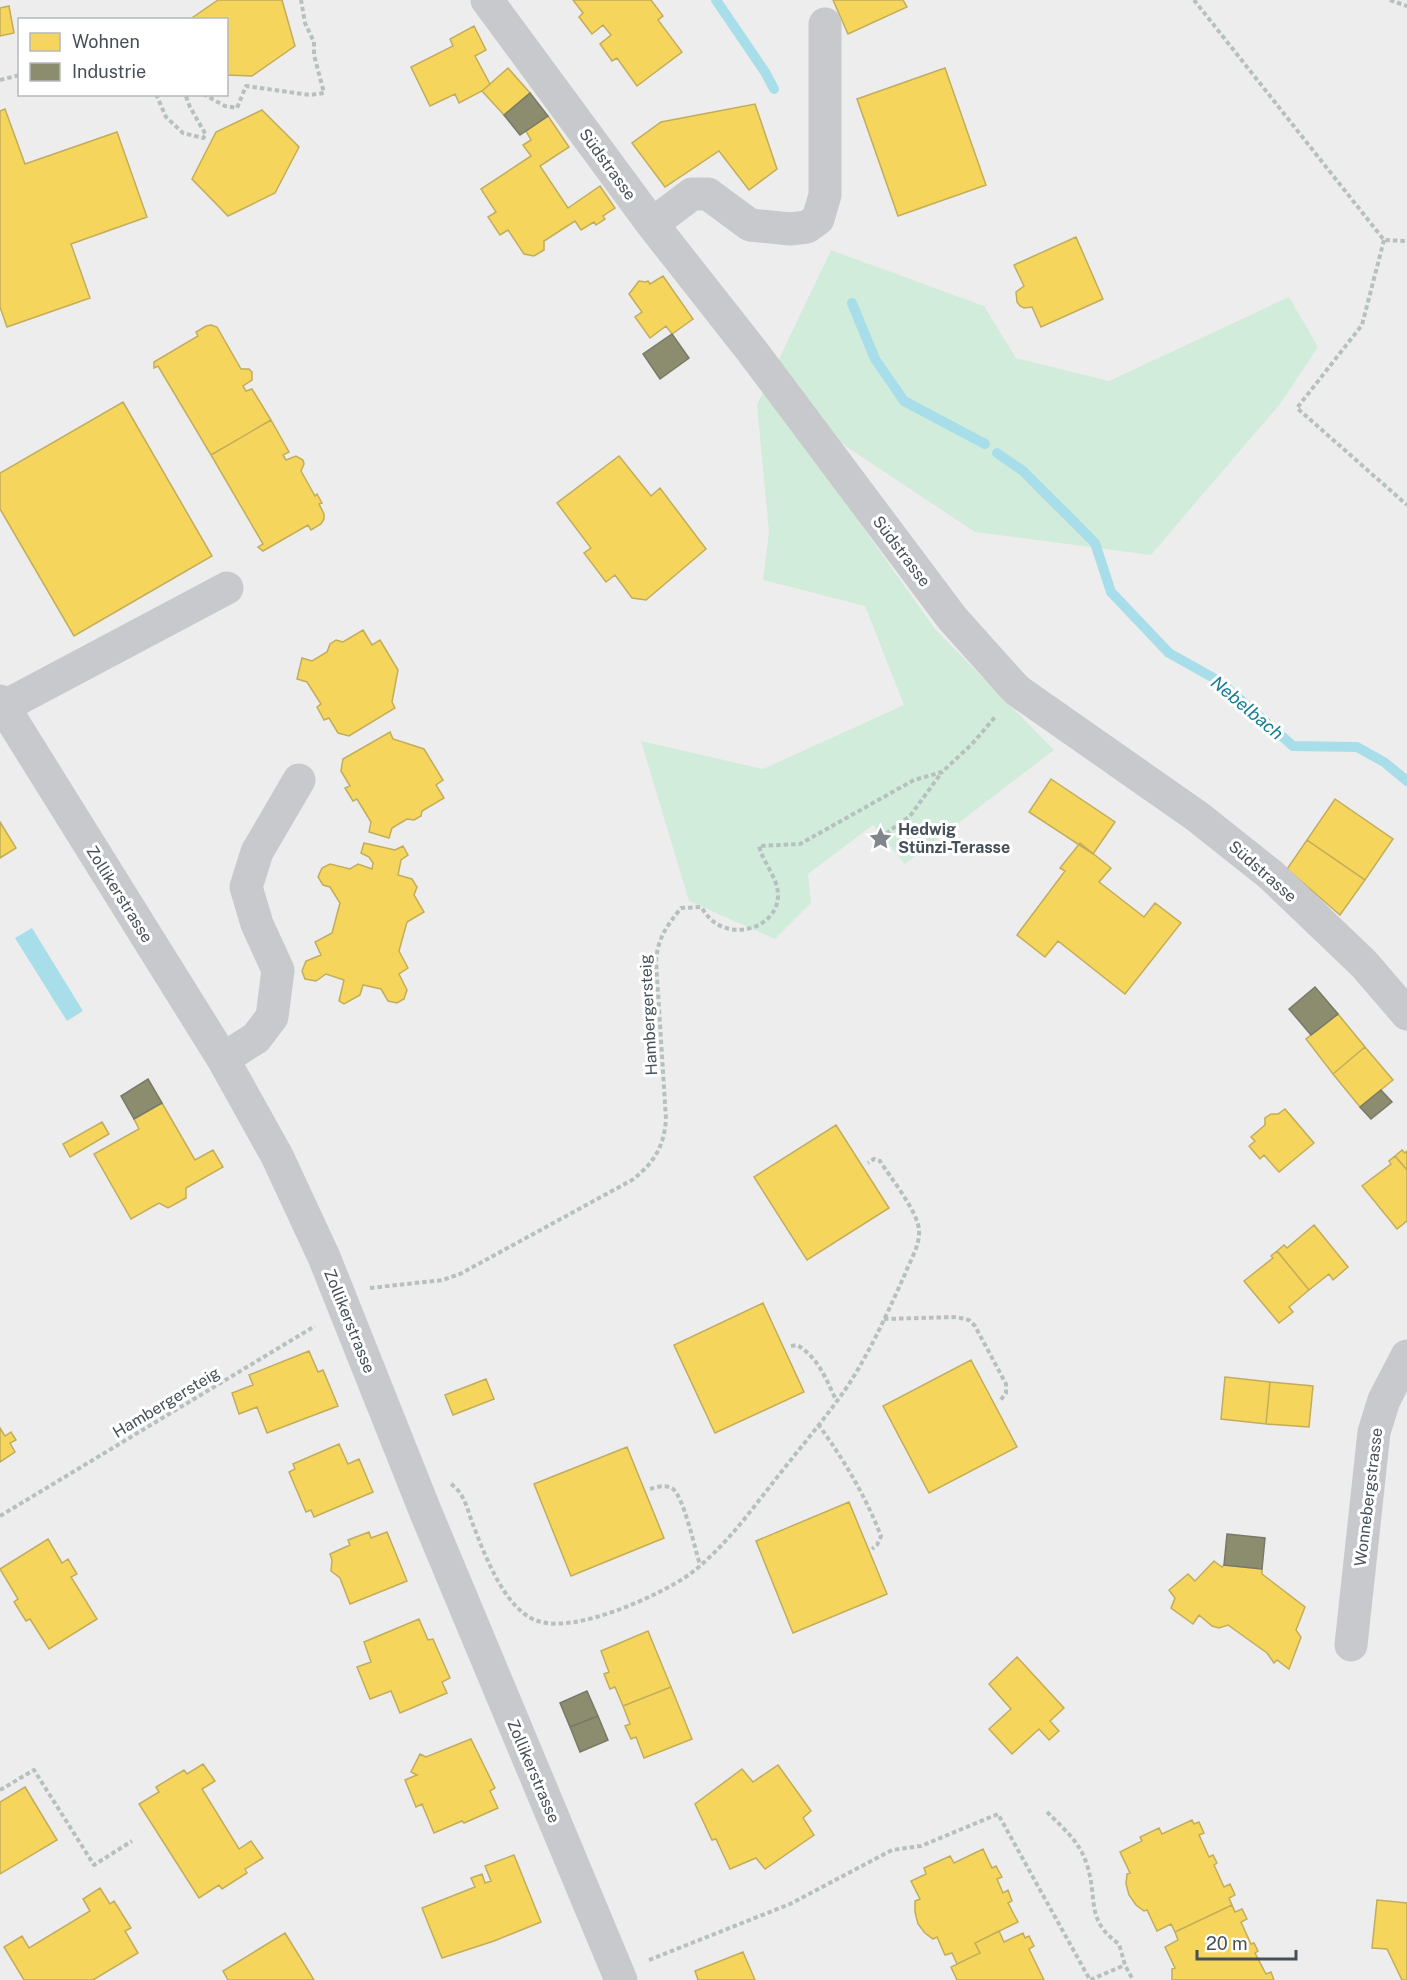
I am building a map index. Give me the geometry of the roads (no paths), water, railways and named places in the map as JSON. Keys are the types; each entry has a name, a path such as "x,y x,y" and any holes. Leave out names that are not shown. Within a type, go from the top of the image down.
{"street":[{"name":"Südstrasse","path":"487,0 652,224 752,351 952,618 1018,691 1198,817 1271,875 1364,964 1407,1014"},
{"path":"652,224 692,194 708,194 750,225 790,229 807,227 818,219 825,195 825,24"},
{"path":"2,704 227,588"},
{"name":"Zollikerstrasse","path":"2,704 223,1059 276,1156 343,1302 426,1514 631,1972"},
{"path":"223,1059 256,1038 272,1017 278,970 257,924 246,887 257,852 299,780"},
{"name":"Wonnebergstrasse","path":"1352,1645 1374,1432 1384,1400 1407,1356"}],"water":[{"path":"32,928 83,1011 67,1021 15,938"}],"waterway":[{"name":"Nebelbach","path":"716,0 774,89"},
{"name":"Nebelbach","path":"852,303 875,359 904,401 985,444"},
{"name":"Nebelbach","path":"997,453 1023,471 1095,543 1111,592 1169,653 1219,681 1293,746 1357,747 1384,762 1407,781"}],"place":[{"name":"Hedwig Stünzi-Terasse","path":"880,838"}]}
